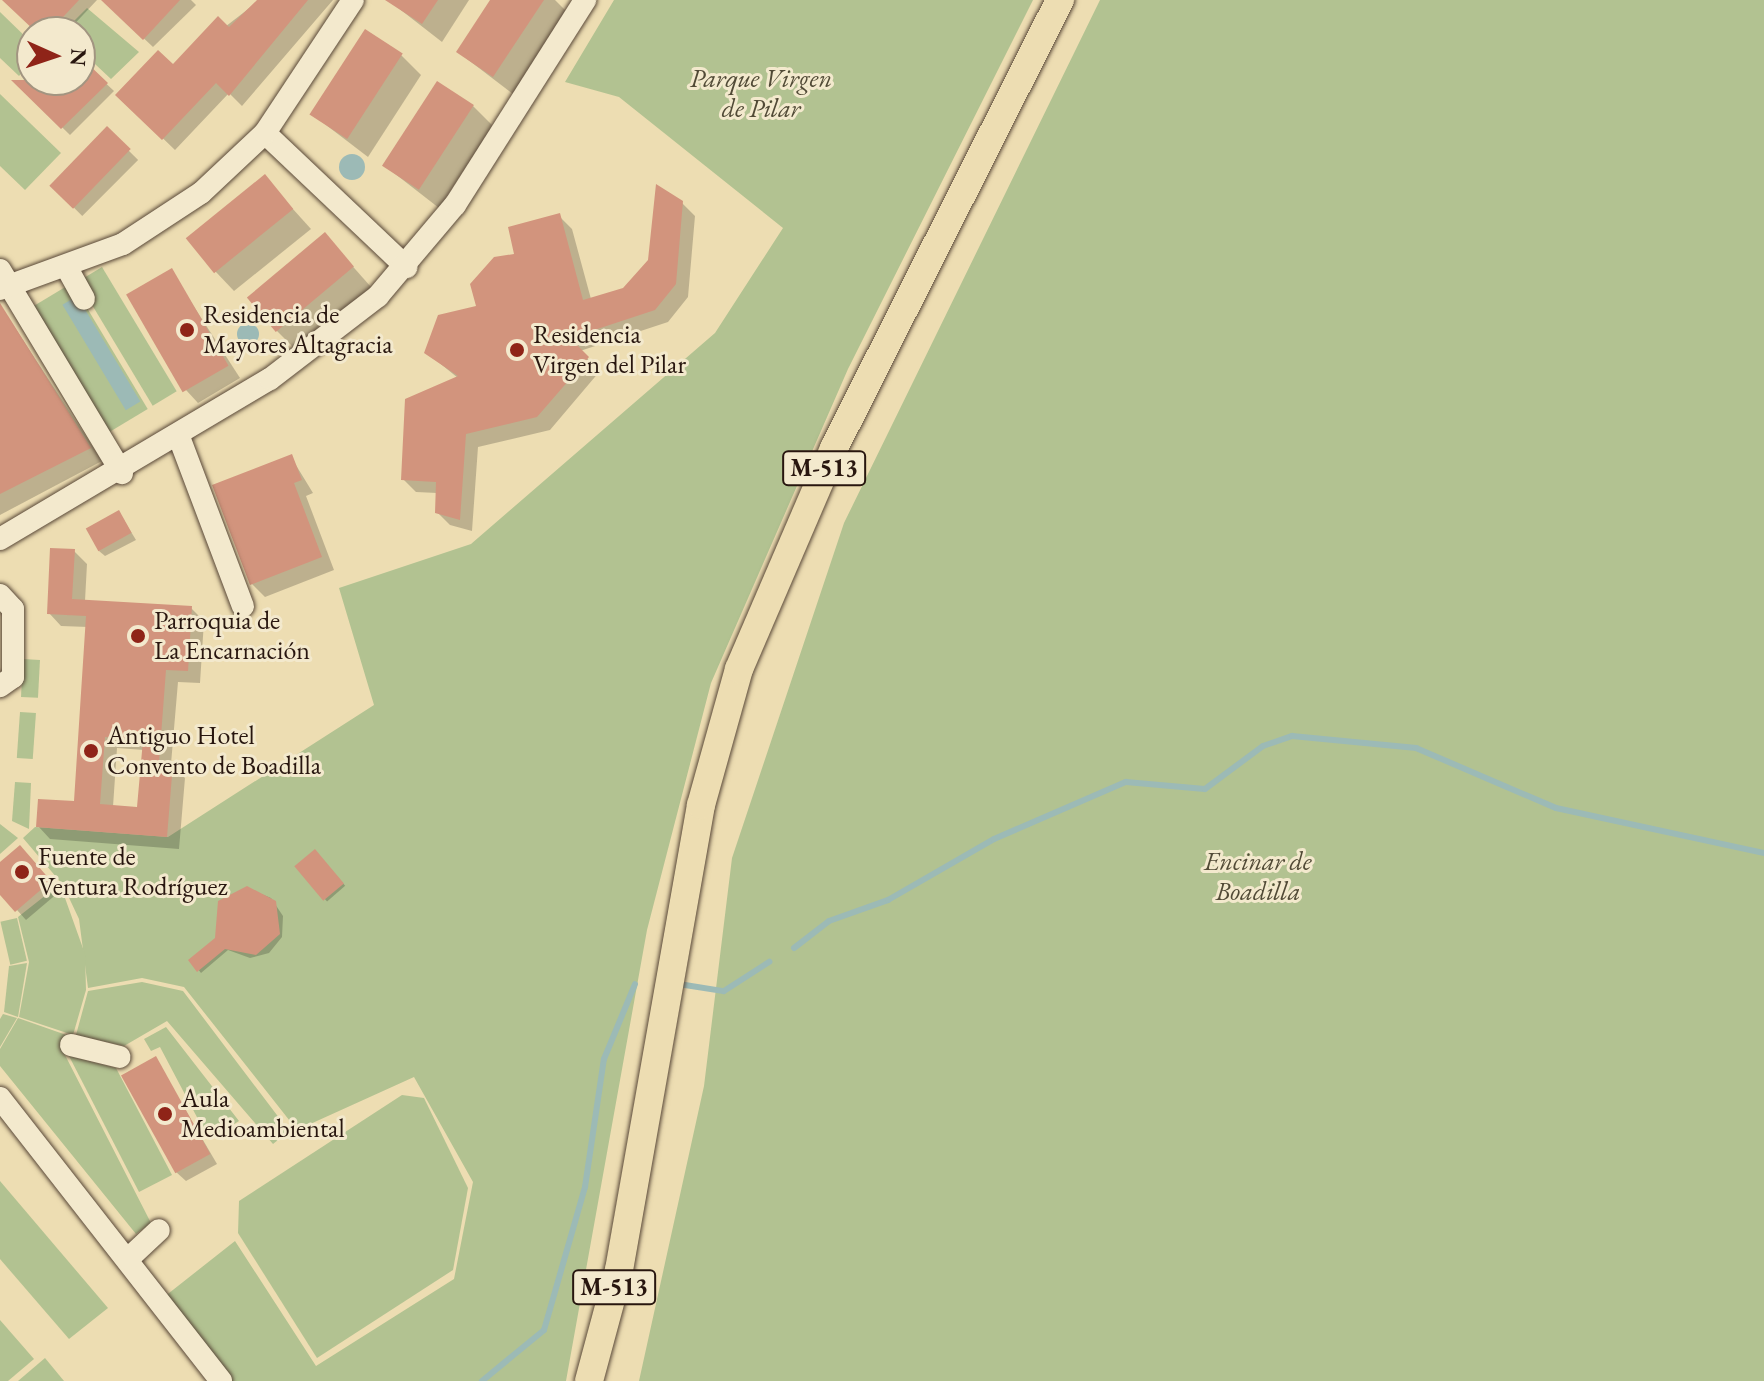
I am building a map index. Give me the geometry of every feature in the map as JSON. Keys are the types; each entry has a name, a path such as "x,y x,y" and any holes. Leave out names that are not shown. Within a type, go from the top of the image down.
{"main road":[{"name":"M-513","path":"589,1381 619,1270 701,805 739,669 834,448 1060,0"}],"street":[{"path":"122,473 3,282 67,268 167,219 265,133 353,0"},
{"path":"0,539 122,473 179,437 338,329 406,267 585,0"},
{"path":"265,133 406,267"},
{"path":"67,268 84,299"},
{"path":"179,437 243,606"},
{"path":"0,595 13,609 13,677 0,686"},
{"path":"71,1045 120,1057"},
{"path":"0,1098 221,1381"},
{"path":"128,1259 159,1230"}],"green space":[{"name":"Parque Virgen de Pilar","path":"614,0 1033,0 848,369 711,683 647,930 566,1381 232,1381 164,1297 235,1241 316,1366 454,1279 473,1182 414,1077 297,1130 184,987 142,978 88,988 79,919 63,885 23,838 35,827 168,837 374,705 339,588 471,544 715,333 783,228 619,97 565,82"},
{"name":"Encinar de Boadilla","path":"1100,0 1764,0 1764,1381 639,1381 704,1086 732,858 844,523"},
{"path":"87,8 139,52 111,79 96,65 96,16 79,16"},
{"path":"0,12 16,28 16,73 0,58"},
{"path":"0,94 61,153 25,190 0,166"},
{"path":"102,267 177,391 153,406 78,281"},
{"path":"72,283 148,409 105,435 29,309"},
{"path":"23,659 40,660 38,698 21,697"},
{"path":"20,712 36,713 33,759 17,758"},
{"path":"15,782 31,783 29,829 12,821"},
{"path":"0,824 18,838 0,854"},
{"path":"60,884 85,954 86,990 73,1035 19,1017 29,962 18,917"},
{"path":"17,918 27,961 10,965 0,922"},
{"path":"27,963 18,1017 4,1012 9,966"},
{"path":"142,982 183,991 289,1131 273,1144 167,1021 124,1046 76,1035 88,991"},
{"path":"3,1014 17,1018 0,1047 0,1019"},
{"path":"18,1018 72,1037 65,1055 151,1223 136,1234 0,1066 0,1049"},
{"path":"166,1027 239,1121 209,1140 160,1047 151,1051 144,1039"},
{"path":"69,1056 116,1068 172,1175 139,1192"},
{"path":"402,1095 424,1098 468,1188 453,1270 317,1358 238,1233 239,1201"},
{"path":"0,1181 108,1308 69,1339 0,1259"},
{"path":"0,1320 34,1359 8,1381 0,1381"},
{"path":"45,1358 64,1381 18,1381"}],"water":[{"path":"352,154 361,158 365,167 361,176 352,180 343,176 339,167 343,158"},
{"path":"77,296 140,401 126,410 62,305"},
{"path":"248,323 256,326 259,334 256,342 248,345 240,342 237,334 240,326"}],"building":[{"path":"2,0 79,0 64,16 19,16"},
{"path":"101,0 180,0 143,40"},
{"path":"257,0 308,0 229,96 216,83 162,140 115,95 158,50 173,64 218,16 229,27"},
{"path":"385,0 438,0 422,24"},
{"path":"490,0 544,0 493,77 456,52"},
{"path":"365,29 403,54 347,139 309,115"},
{"path":"96,72 108,83 96,95"},
{"path":"437,81 474,105 419,190 382,166"},
{"path":"27,96 95,96 61,129"},
{"path":"107,126 131,149 73,209 49,186"},
{"path":"265,174 293,209 214,273 186,238"},
{"name":"Residencia Virgen del Pilar","path":"656,184 683,201 676,284 655,310 570,338 589,357 537,417 466,434 460,520 435,513 436,482 401,480 405,399 458,376 424,353 438,315 476,306 470,284 494,257 514,254 508,227 560,213 583,300 623,288 648,260"},
{"path":"325,232 354,266 276,332 247,298"},
{"name":"Residencia de Mayores Altagracia","path":"172,268 229,366 183,392 126,294"},
{"path":"0,303 91,448 0,494"},
{"path":"292,454 302,480 294,483 322,557 250,585 212,485"},
{"path":"119,510 132,533 98,551 86,528"},
{"path":"50,548 75,549 72,599 192,606 188,671 166,670 159,762 173,763 167,837 36,827 38,799 74,801 86,616 47,614","holes":["105,737 143,740 137,807 100,804"]},
{"name":"Fuente de Ventura Rodríguez","path":"20,845 51,881 15,912 0,895 0,862"},
{"path":"315,849 344,883 323,901 294,866"},
{"path":"247,886 276,901 280,934 256,955 225,949 197,972 188,960 215,938 218,901"},
{"name":"Aula Medioambiental","path":"156,1056 210,1154 175,1173 121,1075"}],"waterway":[{"path":"794,948 829,921 888,900 994,839 1126,782 1205,789 1263,746 1292,736 1416,748 1556,808 1764,853"},
{"path":"685,985 724,991 769,962"},
{"path":"482,1381 544,1330 585,1187 604,1059 635,984"}],"place":[{"name":"Residencia de Mayores Altagracia","path":"187,330"},
{"name":"Residencia Virgen del Pilar","path":"517,350"},
{"name":"Parroquia de La Encarnación","path":"138,636"},
{"name":"Antiguo Hotel Convento de Boadilla","path":"91,751"},
{"name":"Fuente de Ventura Rodríguez","path":"22,872"},
{"name":"Aula Medioambiental","path":"165,1114"}]}
